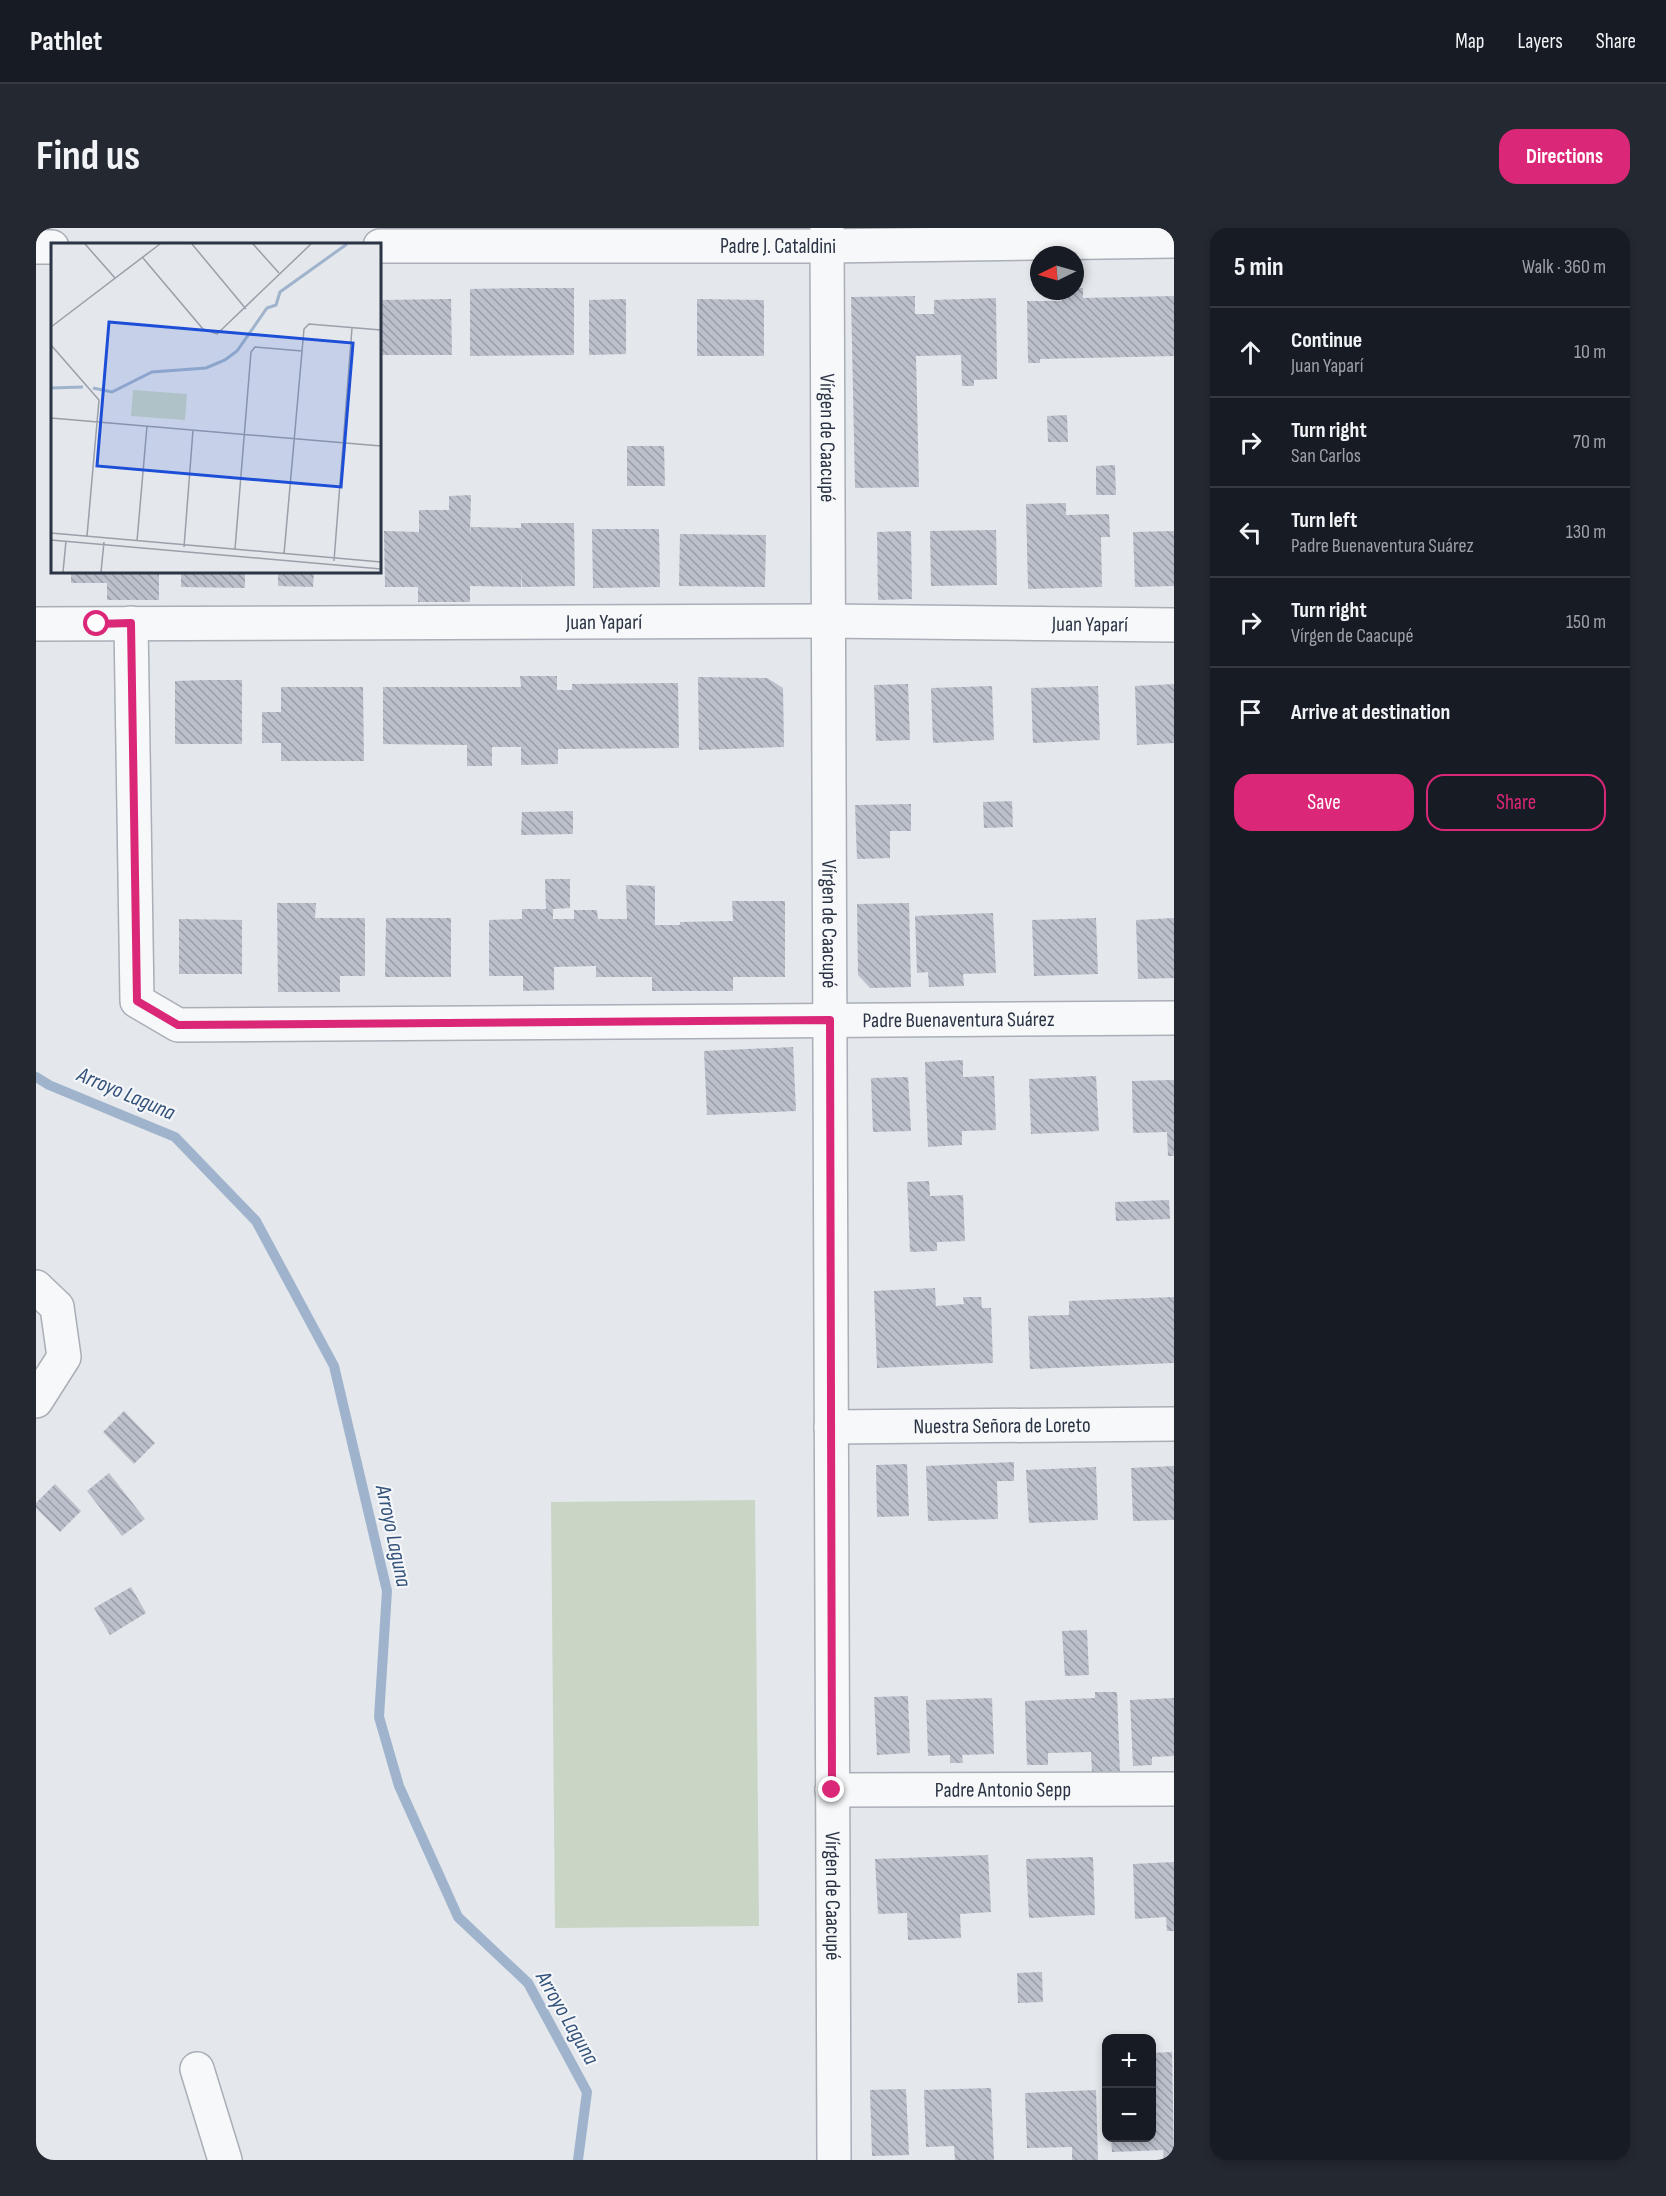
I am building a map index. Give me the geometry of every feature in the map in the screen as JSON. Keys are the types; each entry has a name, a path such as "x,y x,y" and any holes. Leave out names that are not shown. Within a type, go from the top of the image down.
{"street":[{"name":"Padre J. Cataldini","path":"381,246 827,237 1174,241"},
{"name":"Vírgen de Caacupé","path":"827,237 834,2160"},
{"name":"Juan Yaparí","path":"36,624 828,621 1174,625"},
{"name":"Padre Buenaventura Suárez","path":"131,623 137,1001 178,1025 1174,1018"},
{"path":"36,1287 57,1307 64,1357 36,1401"},
{"name":"Nuestra Señora de Loreto","path":"831,1426 1174,1424"},
{"name":"Padre Antonio Sepp","path":"832,1790 1174,1790"},
{"path":"197,2069 225,2160"}],"green space":[{"path":"755,1500 759,1926 555,1928 551,1502"}],"building":[{"path":"574,288 574,355 470,356 470,289"},
{"path":"915,296 915,314 934,314 934,300 996,298 997,379 974,380 974,386 962,386 961,355 916,356 919,487 855,488 851,297"},
{"path":"1174,296 1174,356 1040,359 1040,363 1028,363 1027,301 1084,300 1084,298"},
{"path":"451,299 452,355 381,355 381,300"},
{"path":"626,299 626,354 589,355 589,300"},
{"path":"697,299 764,300 764,356 697,356"},
{"path":"1067,415 1068,442 1048,442 1047,416"},
{"path":"627,446 664,446 665,486 627,486"},
{"path":"1115,465 1116,495 1096,495 1096,466"},
{"path":"471,495 470,534 471,527 521,528 521,523 574,523 575,586 522,587 521,568 521,587 470,586 470,602 418,602 418,587 385,587 384,531 419,532 419,510 449,510 449,496"},
{"path":"1066,503 1066,515 1109,514 1110,537 1101,537 1102,587 1028,589 1026,504"},
{"path":"592,529 659,529 660,587 593,588"},
{"path":"996,530 997,585 931,586 930,531"},
{"path":"911,531 912,599 878,600 877,532"},
{"path":"1174,531 1174,586 1135,587 1133,532"},
{"path":"680,534 766,535 765,587 679,586"},
{"path":"71,573 159,573 159,600 107,600 107,583 71,583"},
{"path":"181,573 245,573 245,588 181,587"},
{"path":"278,573 314,573 313,587 278,586"},
{"path":"520,676 557,676 557,690 572,690 572,684 678,683 679,748 558,749 558,764 521,765 521,747 492,747 492,766 467,766 467,745 383,744 383,687 521,687"},
{"path":"698,677 767,678 783,688 784,747 699,750"},
{"path":"242,680 242,744 175,744 175,681"},
{"path":"908,684 910,740 876,741 874,685"},
{"path":"1174,684 1174,743 1137,745 1135,686"},
{"path":"992,686 994,740 933,743 931,688"},
{"path":"1098,686 1100,740 1033,743 1031,688"},
{"path":"281,687 363,687 364,761 281,761 281,743 262,743 262,712 281,712"},
{"path":"1012,801 1013,827 984,828 983,802"},
{"path":"911,804 911,831 890,831 890,858 857,859 855,805"},
{"path":"573,811 573,834 521,835 522,812"},
{"path":"545,879 570,879 570,908 553,909 553,919 574,919 574,910 597,910 598,919 627,919 626,885 655,886 655,925 733,921 732,901 785,901 785,977 733,977 733,991 652,991 652,977 596,977 596,966 554,967 554,990 523,991 523,976 489,976 489,920 522,919 522,909 546,909"},
{"path":"277,903 316,903 315,918 365,918 365,976 340,976 340,992 278,992"},
{"path":"909,903 911,987 870,988 858,975 857,904"},
{"path":"993,913 996,973 963,974 964,986 929,987 928,972 917,973 915,916"},
{"path":"386,918 451,918 451,977 385,977"},
{"path":"1096,918 1098,974 1034,976 1032,920"},
{"path":"1174,918 1174,978 1138,979 1136,920"},
{"path":"179,919 242,920 242,974 179,974"},
{"path":"793,1047 796,1111 707,1115 704,1051"},
{"path":"963,1060 963,1077 994,1076 996,1130 962,1131 962,1145 928,1147 925,1062"},
{"path":"1096,1076 1099,1131 1031,1134 1029,1079"},
{"path":"908,1077 911,1131 873,1132 871,1078"},
{"path":"1174,1080 1174,1156 1168,1156 1167,1132 1133,1133 1132,1081"},
{"path":"929,1181 930,1196 963,1195 965,1241 937,1242 937,1251 910,1252 907,1182"},
{"path":"1169,1200 1170,1219 1116,1221 1115,1202"},
{"path":"935,1288 936,1306 964,1304 963,1297 981,1297 982,1308 991,1308 993,1363 877,1368 874,1291"},
{"path":"1174,1297 1174,1363 1030,1369 1028,1316 1069,1315 1069,1301"},
{"path":"124,1411 155,1443 134,1464 103,1432"},
{"path":"1014,1462 1014,1481 997,1481 998,1519 928,1521 926,1466"},
{"path":"907,1464 909,1516 877,1517 876,1465"},
{"path":"1174,1466 1174,1520 1133,1521 1131,1468"},
{"path":"1096,1467 1098,1520 1029,1523 1026,1470"},
{"path":"109,1473 145,1519 122,1536 87,1491"},
{"path":"55,1484 81,1511 60,1532 36,1508 36,1503"},
{"path":"131,1587 146,1613 110,1635 94,1608"},
{"path":"1087,1630 1089,1675 1065,1676 1062,1631"},
{"path":"1095,1692 1117,1692 1120,1771 1092,1772 1091,1752 1048,1753 1048,1765 1027,1765 1025,1701 1095,1698"},
{"path":"908,1696 910,1753 877,1755 874,1697"},
{"path":"992,1698 994,1754 962,1755 963,1763 950,1763 950,1755 928,1756 926,1700"},
{"path":"1174,1698 1174,1756 1152,1757 1152,1765 1133,1766 1130,1700"},
{"path":"988,1855 991,1912 960,1914 961,1938 908,1940 907,1913 878,1914 875,1859"},
{"path":"1093,1857 1095,1915 1029,1918 1026,1859"},
{"path":"1174,1862 1174,1931 1167,1931 1166,1917 1135,1919 1133,1864"},
{"path":"1042,1972 1043,2002 1018,2003 1017,1973"},
{"path":"1172,2052 1174,2160 1164,2160 1163,2150 1112,2152 1111,2142 1156,2142 1156,2053"},
{"path":"991,2088 994,2160 955,2160 954,2146 926,2147 924,2090"},
{"path":"906,2089 909,2155 872,2156 870,2090"},
{"path":"1096,2090 1098,2160 1072,2160 1072,2147 1027,2148 1025,2093"}],"waterway":[{"name":"Arroyo Laguna","path":"36,1077 49,1085 175,1137 256,1221 334,1366 387,1591 379,1717 399,1786 458,1917 528,1983 587,2092 578,2160"}],"route":[{"path":"97,624 131,623 137,1001 178,1025 830,1020 832,1790"}]}
